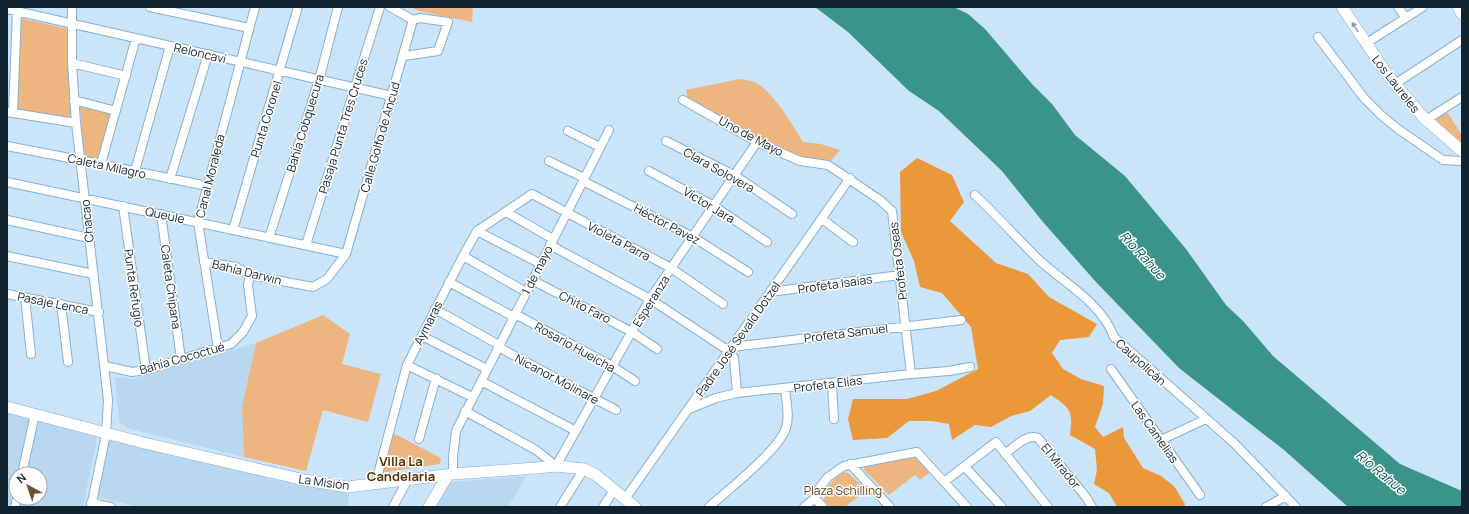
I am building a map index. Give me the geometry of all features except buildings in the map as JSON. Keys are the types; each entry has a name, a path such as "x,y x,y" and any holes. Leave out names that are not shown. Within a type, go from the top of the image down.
{"street":[{"name":"Chacao","path":"72,7 72,63 76,123 108,400 106,434 91,505"},
{"path":"150,7 249,28"},
{"name":"Canal Moraleda","path":"218,348 198,222 255,7"},
{"name":"Punta Coronel","path":"233,230 298,7"},
{"name":"BahÍa Cobquecura","path":"269,238 319,80 338,7"},
{"name":"Pasaja Punta Tres Cruces","path":"306,246 380,7"},
{"path":"390,7 414,20 420,18 448,22 438,51 404,56"},
{"name":"Los Laureles","path":"1342,7 1365,44 1395,84 1426,120 1462,151"},
{"path":"1398,7 1406,18"},
{"path":"1365,44 1423,7"},
{"path":"1458,7 1462,14"},
{"name":"Reloncaví","path":"7,9 392,96"},
{"path":"17,11 10,75 10,112 76,123"},
{"name":"Calle Golfo de Ancud","path":"346,254 414,20"},
{"path":"1318,37 1364,98 1381,115 1398,129 1443,160 1462,161"},
{"path":"101,164 136,38"},
{"path":"1395,84 1462,40"},
{"path":"135,171 170,46"},
{"path":"170,179 208,54"},
{"path":"72,63 126,76"},
{"path":"1426,120 1462,97"},
{"path":"74,100 116,111"},
{"name":"Uno de Mayo","path":"683,100 757,142 807,164 821,164"},
{"name":"1 de mayo","path":"451,475 456,431 465,411 609,130"},
{"path":"568,131 600,147"},
{"name":"Clara Solovera","path":"666,140 734,175 792,214"},
{"name":"Esperanza","path":"556,466 650,299 757,142"},
{"name":"Caleta Milagro","path":"7,146 207,186"},
{"name":"Héctor Pavez","path":"549,161 693,237 748,272"},
{"name":"Profeta Oseas","path":"821,164 828,165 850,178 892,210 911,374"},
{"name":"Víctor Jara","path":"649,171 714,206 767,242"},
{"name":"Padre José Sevald Dotzel","path":"625,499 850,178"},
{"name":"Queule","path":"7,182 346,254"},
{"name":"Violeta Parra","path":"532,194 671,268 723,304"},
{"name":"Aymaras","path":"375,485 407,365 477,230 532,194"},
{"name":"Caupolicán","path":"975,195 1038,259 1076,292 1090,300 1110,325 1114,338 1234,443 1296,507"},
{"name":"Punta Refugio","path":"123,206 146,370"},
{"path":"506,212 551,242 650,299 730,349 734,358 737,393"},
{"name":"Caleta Chipana","path":"161,214 181,359"},
{"path":"822,219 853,242"},
{"path":"7,220 89,238"},
{"path":"477,230 540,264"},
{"name":"Bahía Darwin","path":"204,262 236,267 250,275 313,287 327,279 346,254"},
{"path":"7,256 93,274"},
{"path":"463,256 526,292"},
{"name":"Bahía Cococtué","path":"105,366 132,372 146,370 231,344 248,325 252,316 248,285 250,275"},
{"name":"Profeta Isaías","path":"770,292 900,275"},
{"name":"Chito Faro","path":"532,280 632,332 657,349"},
{"name":"Rosario Hueicha","path":"449,282 612,366 635,381"},
{"name":"Pasaje Lenca","path":"7,294 99,312"},
{"path":"25,297 31,354"},
{"path":"61,304 68,362"},
{"name":"Nicanor Molinare","path":"435,309 498,346 616,410"},
{"name":"Profeta Samuel","path":"730,349 961,320"},
{"path":"422,336 487,369"},
{"path":"407,365 436,378 472,398"},
{"name":"Profeta Elías","path":"688,409 716,398 737,393 949,371 970,367"},
{"name":"Las Camelias","path":"1111,369 1200,495"},
{"path":"419,440 436,378"},
{"path":"481,381 576,431"},
{"path":"832,384 834,419"},
{"path":"709,507 753,467 783,436 788,413 785,389"},
{"name":"La Misión","path":"7,406 106,434 305,480 348,487 451,475 556,466 584,469 596,475 635,507"},
{"path":"465,411 536,450 556,466"},
{"path":"24,466 35,414"},
{"path":"1161,440 1206,419"},
{"name":"El Mirador","path":"1005,454 1028,438 1033,436 1038,438 1086,497 1092,507"},
{"path":"944,482 996,442 1048,507"},
{"path":"536,450 541,457 536,468"},
{"path":"804,507 815,498 820,486 838,469 850,464 917,452 967,507"},
{"path":"850,464 890,507"},
{"path":"965,467 1002,507"},
{"path":"560,507 584,469"},
{"path":"429,507 451,475"},
{"path":"393,507 399,496 401,482"},
{"path":"603,507 614,490"},
{"path":"1266,507 1286,496"},
{"path":"815,498 823,507"},
{"path":"91,505 111,507"}],"shaded area":[{"path":"917,158 952,175 964,202 950,221 996,263 1028,274 1049,297 1097,324 1089,337 1060,340 1052,353 1063,369 1081,379 1104,386 1103,404 1095,427 1103,437 1123,427 1124,438 1143,468 1161,476 1174,486 1185,504 1184,507 1117,507 1109,493 1094,484 1097,470 1095,449 1070,435 1071,415 1067,407 1051,395 1030,411 1011,416 991,427 975,425 952,440 949,424 932,421 909,421 887,438 853,440 848,419 853,399 907,399 936,391 978,369 971,327 942,293 920,287 914,261 901,232 900,172"},
{"path":"256,343 242,406 244,457 130,429 119,422 115,377 134,379"},
{"path":"7,409 98,434 83,507 7,507"},
{"path":"110,438 309,486 350,492 347,507 139,507 98,497"},
{"path":"527,476 508,507 436,507 450,482"}],"green space":[{"path":"410,7 468,7 473,9 472,22 419,11"},
{"path":"20,18 68,29 72,119 16,110"},
{"path":"740,79 756,83 771,95 803,142 821,144 840,150 831,161 805,161 752,135 688,99 686,90"},
{"path":"80,107 113,114 99,160 84,156"},
{"path":"1447,112 1462,135 1462,146 1435,119"},
{"path":"323,315 350,334 342,364 381,374 368,422 323,410 306,471 244,457 242,406 256,343"},
{"path":"391,432 441,458 440,464 380,473"},
{"path":"914,456 930,472 920,480 915,475 889,495 864,470 864,466"},
{"name":"Plaza Schilling","path":"844,472 848,473 867,490 845,507 829,507 824,500 826,491 833,481"}],"water":[{"name":"Río Rahue","path":"815,7 954,7 968,14 985,29 1032,84 1052,104 1075,135 1125,176 1186,249 1226,305 1243,321 1273,356 1400,464 1462,491 1462,507 1348,507 1284,450 1179,368 1096,282 1043,222 1002,171 939,111 909,91 848,32"}],"district":[{"name":"Villa La Candelaria","path":"401,468"}]}
